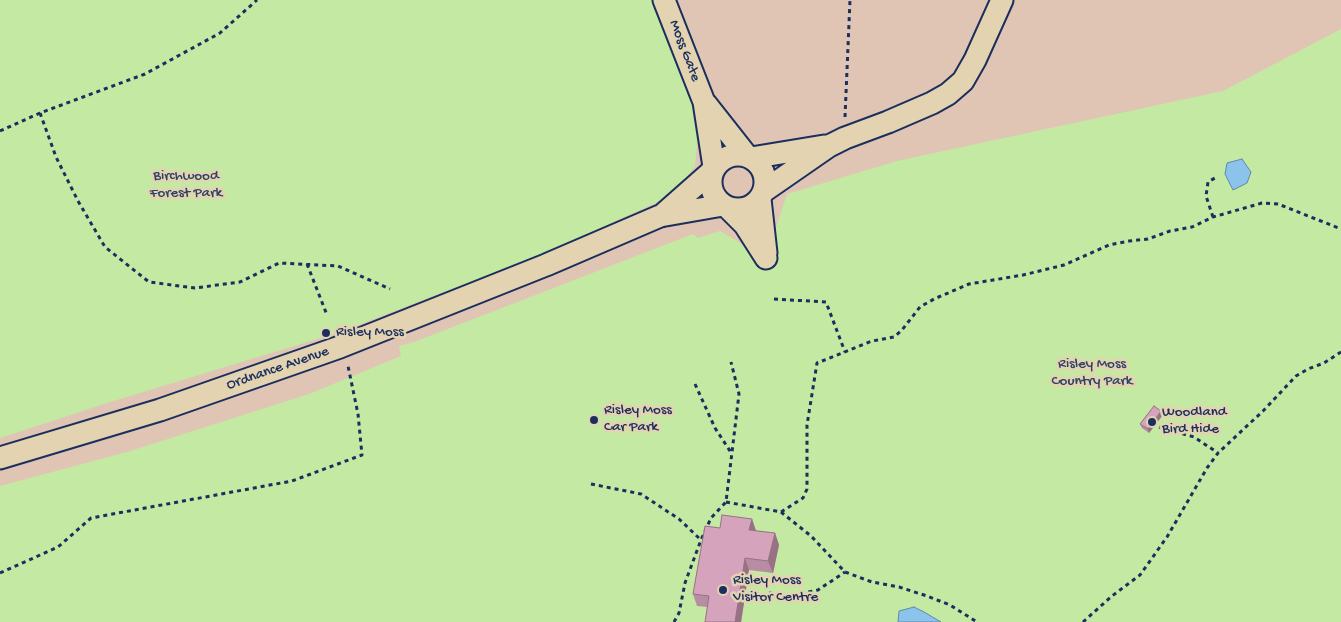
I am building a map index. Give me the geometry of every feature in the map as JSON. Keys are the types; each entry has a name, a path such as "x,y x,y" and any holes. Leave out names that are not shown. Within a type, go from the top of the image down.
{"street":[{"name":"Moss Gate","path":"664,0 704,102 713,169"},
{"path":"749,157 762,168 765,184 762,195 766,258 745,225 716,199 711,190 710,181 713,169 728,156 749,157 837,142 932,103 948,94 963,80 975,60 1002,0"},
{"name":"Moss Gate","path":"704,102 749,157"},
{"path":"725,206 736,210 745,209 753,205 762,195 837,142"},
{"name":"Ordnance Avenue","path":"660,216 713,169"},
{"name":"Ordnance Avenue","path":"0,458 160,410 340,347 546,266 660,216 725,206"}],"path":[{"path":"0,131 40,113 145,74 220,33 257,0"},
{"path":"837,142 850,0"},
{"path":"40,113 56,157 78,201 105,247 149,282 195,288 240,282 279,263 338,266 390,289"},
{"path":"1213,217 1206,196 1208,182 1215,178"},
{"path":"781,512 803,498 807,489 807,426 817,362 872,341 894,337 920,307 934,299 969,284 1057,267 1109,245 1148,239 1262,203 1278,204 1341,229"},
{"path":"307,264 327,315"},
{"path":"774,299 826,302 845,352"},
{"path":"1084,622 1112,596 1140,575 1167,536 1207,468 1218,453 1263,411 1296,376 1324,363 1341,352"},
{"path":"0,573 58,547 92,518 292,481 362,455 358,414 347,362"},
{"path":"674,622 679,613 685,583 701,540 711,518 726,502 740,394 731,362"},
{"path":"695,384 715,428 732,455"},
{"path":"1159,427 1194,437 1218,453"},
{"path":"591,484 641,494 679,519 701,540"},
{"path":"726,502 781,512 811,536 845,572 872,582 899,587 927,596 950,606 978,622"},
{"path":"769,593 789,596 818,590 845,572"}],"green space":[{"name":"Birchwood Forest Park","path":"0,0 652,0 699,121 695,166 673,195 550,251 340,332 107,403 0,438"},
{"name":"Risley Moss Country Park","path":"1341,29 1341,622 0,622 0,486 127,452 309,394 401,356 399,346 414,342 693,234 698,238 720,231 766,258 787,194 897,161 1223,91"}],"water":[{"path":"1242,159 1251,172 1247,183 1233,190 1225,174 1227,163"},
{"path":"914,607 941,622 898,622 899,611"}],"building":[{"path":"1154,406 1161,411 1148,429 1140,424"},
{"name":"Risley Moss Visitor Centre","path":"722,515 752,519 749,530 775,533 768,561 745,558 735,622 705,622 709,596 693,594 705,526 720,528"}],"place":[{"name":"Risley Moss","path":"326,333"},
{"name":"Risley Moss Car Park","path":"594,420"},
{"name":"Woodland Bird Hide","path":"1152,422"},
{"name":"Risley Moss Visitor Centre","path":"723,590"}]}
